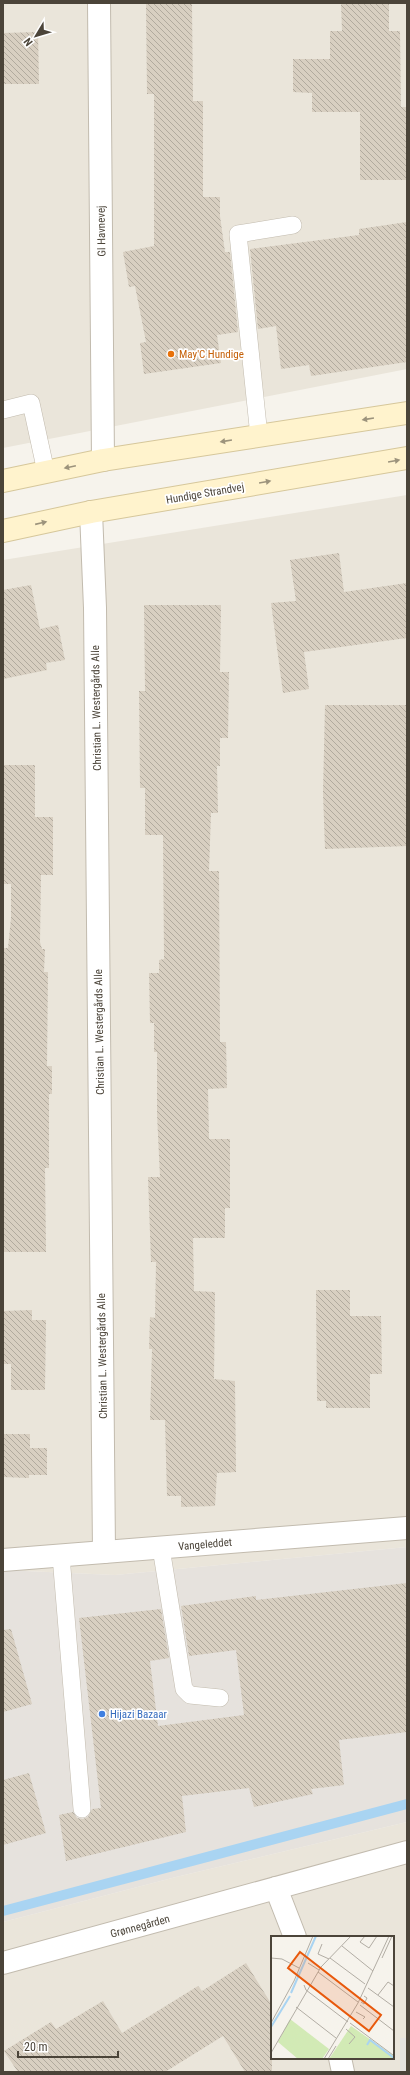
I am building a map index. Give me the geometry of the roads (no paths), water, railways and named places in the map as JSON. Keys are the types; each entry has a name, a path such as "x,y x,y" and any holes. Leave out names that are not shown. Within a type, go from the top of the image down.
{"main road":[{"path":"3,481 103,460 407,413"},
{"name":"Hundige Strandvej","path":"3,532 91,512 407,458"}],"street":[{"name":"Gl Havnevej","path":"99,3 103,460"},
{"name":"Christian L. Westergårds Alle","path":"91,512 95,608 104,1552"},
{"name":"Vangeleddet","path":"3,1560 407,1528"},
{"name":"Grønnegården","path":"3,1963 407,1852"},
{"path":"276,1888 295,1936"},
{"path":"340,2059 343,2072"}],"lane":[{"path":"259,436 238,234 293,225"},
{"path":"3,410 31,403 46,472"},
{"path":"161,1548 184,1689 190,1695 220,1698"},
{"path":"61,1556 82,1809"}],"waterway":[{"path":"3,1911 407,1804"}],"place":[{"name":"May'C Hundige","path":"171,354"},
{"name":"Hijazi Bazaar","path":"102,1714"}]}
